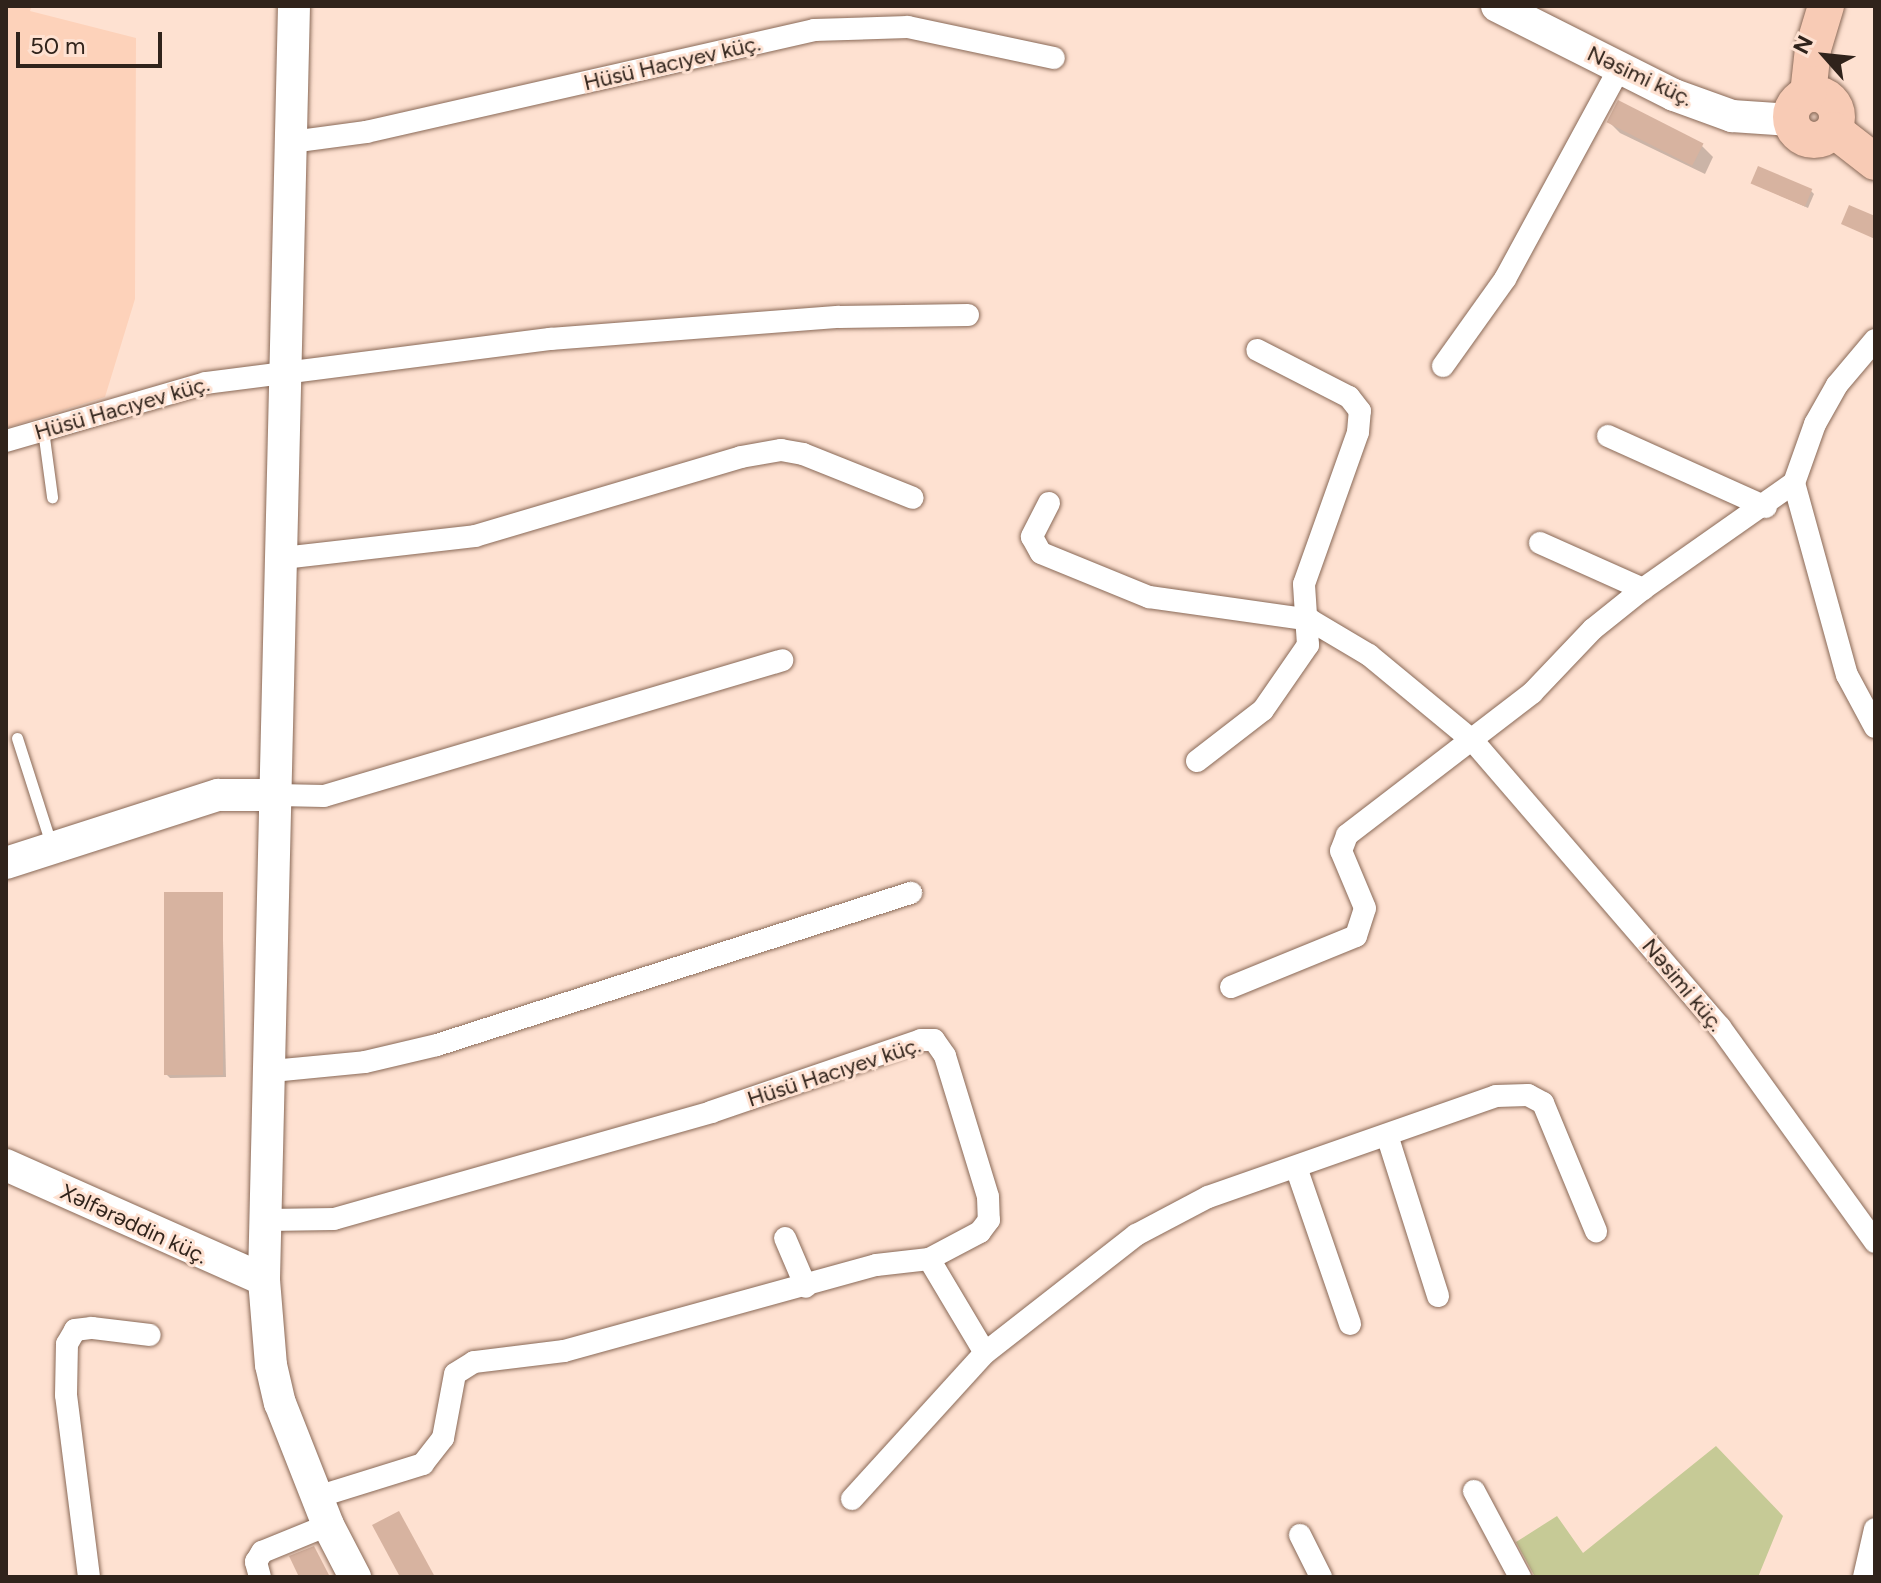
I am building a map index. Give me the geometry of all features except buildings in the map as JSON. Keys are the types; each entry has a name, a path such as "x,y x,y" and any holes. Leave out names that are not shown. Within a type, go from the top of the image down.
{"main road":[{"path":"294,6 272,1071 264,1280 271,1365 322,1511 355,1577"},
{"name":"Nəsimi küç.","path":"1497,6 1620,67 1732,116 1800,107"},
{"path":"1826,6 1800,107 1803,138 1825,138 1834,130 1875,162"},
{"path":"6,863 218,795 277,795"},
{"name":"Xəlfərəddin küç.","path":"6,1165 264,1280"}],"street":[{"name":"Hüsü Hacıyev küç.","path":"292,142 366,132 814,30 908,27 1054,58"},
{"path":"1443,366 1505,279 1620,67"},
{"name":"Hüsü Hacıyev küç.","path":"6,441 206,383 287,372 550,339 839,317 968,315"},
{"path":"1231,987 1356,936 1365,908 1341,851 1347,835 1532,693 1593,629 1643,589 1766,507 1794,483 1822,411 1875,340"},
{"path":"1197,761 1263,710 1308,645 1310,620 1303,602 1304,584 1358,432 1360,411 1349,397 1257,350"},
{"path":"1608,436 1766,507"},
{"path":"283,558 475,536 741,457 781,450 803,454 913,498"},
{"path":"1794,483 1847,675 1875,727"},
{"name":"Nəsimi küç.","path":"1049,503 1032,537 1041,553 1112,586 1149,597 1310,620 1369,655 1473,741 1720,1027 1875,1242"},
{"path":"1540,543 1643,589"},
{"path":"277,795 324,796 782,660"},
{"path":"272,1071 365,1062 437,1045 911,893"},
{"name":"Hüsü Hacıyev küç.","path":"260,1577 256,1562 262,1552 322,1511 423,1464 443,1438 455,1374 474,1362 564,1351 806,1287 876,1265 929,1259 980,1232 989,1220 988,1197 949,1070 934,1040 921,1040 711,1112 334,1219 268,1220"},
{"path":"852,1499 985,1353 1136,1235 1208,1197 1496,1096 1528,1095 1543,1103 1596,1231"},
{"path":"1387,1135 1438,1296"},
{"path":"1296,1167 1350,1324"},
{"path":"785,1238 806,1287"},
{"path":"929,1259 985,1353"},
{"path":"89,1577 66,1395 67,1344 75,1330 92,1328 150,1335"},
{"path":"1474,1491 1520,1577"},
{"path":"1864,1577 1875,1529"},
{"path":"1300,1535 1321,1577"}],"lane":[{"path":"43,430 52,497"},
{"path":"17,738 52,847"}],"shaded area":[{"path":"6,6 32,6 30,11 136,38 135,299 105,397 6,428"}],"green space":[{"path":"1716,1446 1783,1516 1758,1577 1535,1577 1516,1542 1557,1516 1583,1553"}]}
